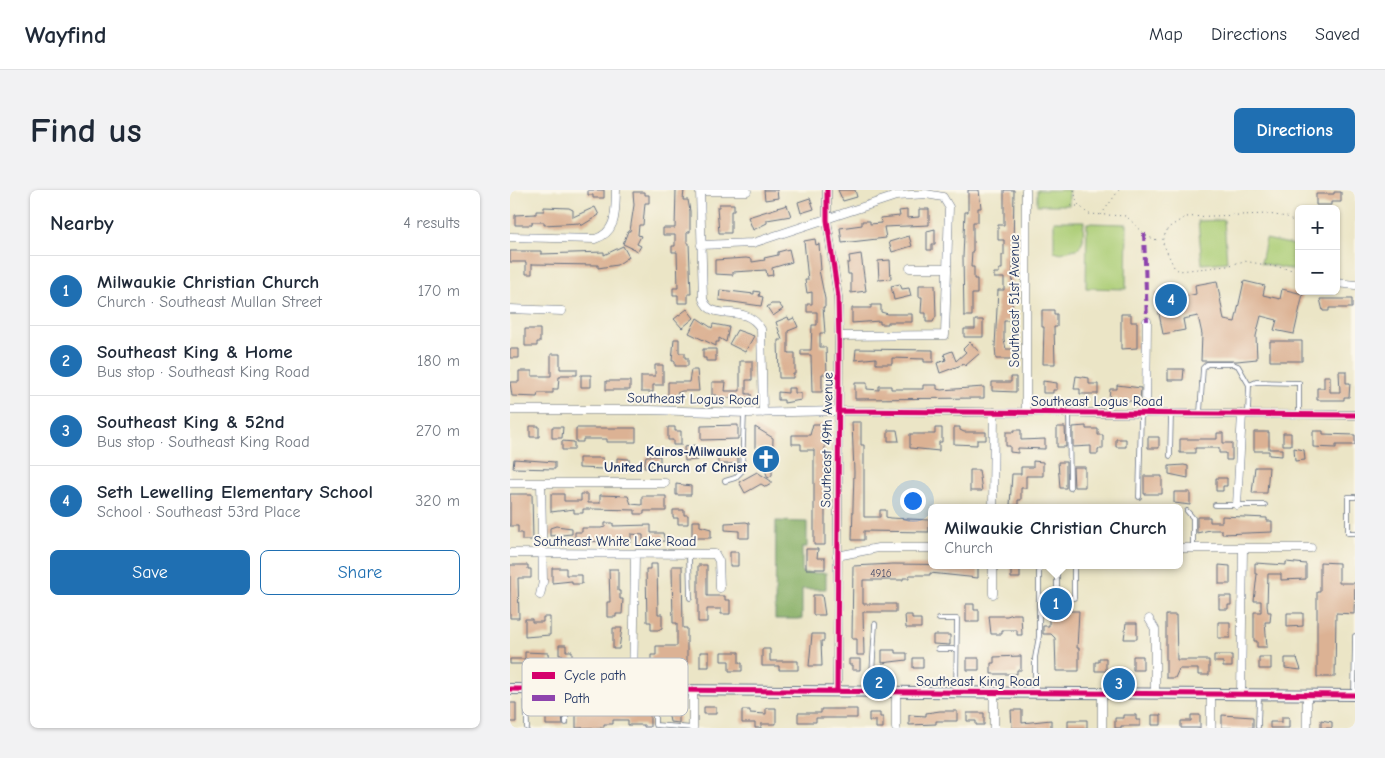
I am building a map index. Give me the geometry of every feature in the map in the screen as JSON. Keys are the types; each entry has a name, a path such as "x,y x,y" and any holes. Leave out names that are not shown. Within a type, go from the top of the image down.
{"main road":[{"name":"Southeast King Road","path":"688,690 1354,695"}],"street":[{"path":"510,237 595,239 606,234 612,227 615,217 616,190"},
{"name":"Southeast 49th Avenue","path":"827,190 827,220 838,297 839,336 837,691"},
{"name":"Southeast 51st Avenue","path":"1026,190 1026,412"},
{"path":"747,191 700,191 703,299 711,311 748,315 756,321 761,329 763,413"},
{"path":"701,245 753,243 896,196 926,194 944,197 948,207 945,336 839,336"},
{"path":"910,268 947,268"},
{"path":"1340,283 1355,285"},
{"path":"510,309 562,311"},
{"path":"1143,413 1147,321"},
{"name":"Southeast Logus Road","path":"510,410 649,410 744,413 839,411 1355,415"},
{"path":"993,504 994,412"},
{"path":"1237,505 1245,414"},
{"path":"510,483 665,483"},
{"path":"540,595 543,582 541,483"},
{"path":"838,556 878,548 928,548"},
{"path":"1183,548 1311,548"},
{"path":"1241,694 1243,548"},
{"name":"Southeast White Lake Road","path":"510,552 715,554 717,556 720,588"},
{"path":"633,658 635,554"},
{"path":"993,569 993,594"},
{"path":"1149,619 1155,629 1155,694"},
{"path":"693,690 693,728"},
{"path":"896,692 896,728"},
{"path":"994,692 994,728"},
{"path":"1102,693 1102,728"},
{"path":"1210,728 1211,694"},
{"path":"1307,694 1307,728"}],"lane":[{"path":"1200,413 1201,373 1207,364 1233,364 1238,366 1248,386 1245,414"},
{"path":"1248,386 1256,382 1299,382 1298,415"},
{"path":"725,481 736,478 742,471 744,413"},
{"path":"1069,413 1070,488"},
{"path":"1139,497 1143,413"},
{"path":"1170,456 1171,413"},
{"path":"1355,497 1348,497 1348,533 1355,533"},
{"path":"1215,505 1265,505"},
{"path":"1186,511 1193,518 1193,548"},
{"path":"1348,516 1355,516"},
{"path":"689,554 690,598"},
{"path":"1035,693 1039,598 1038,569"},
{"path":"1056,569 1057,598"},
{"path":"1039,598 1074,598 1074,569"},
{"path":"940,619 957,620 956,692"},
{"path":"871,692 875,624"},
{"path":"1354,695 1355,636"},
{"path":"938,649 956,649"},
{"path":"1258,727 1259,694"},
{"path":"566,716 566,723"},
{"path":"655,716 655,725 693,728"}],"path":[{"path":"1074,190 1079,206 1088,214 1126,216 1148,237 1162,241 1174,267 1179,271 1227,266 1244,261 1295,270"},
{"path":"1100,215 1119,190"},
{"path":"1070,206 1079,206"},
{"path":"1162,241 1168,228 1180,218 1224,214 1277,214 1295,224"}],"green space":[{"path":"1037,190 1069,190 1069,205 1037,205"},
{"path":"1224,220 1227,262 1202,264 1198,221"},
{"path":"1054,221 1084,221 1083,240 1079,248 1061,253 1054,251"},
{"path":"1087,223 1127,224 1126,289 1086,288"},
{"path":"1266,239 1295,245 1295,270 1261,263"},
{"path":"776,521 807,522 807,547 802,547 802,573 826,573 826,589 802,589 802,619 775,619"}],"building":[{"path":"588,190 604,190 604,198 593,198 593,195 588,195"},
{"path":"676,190 684,190 683,200 688,200 690,211 690,232 687,232 687,243 689,243 691,294 688,294 688,303 678,303 678,295 673,295 673,288 678,288 677,252 672,252 672,246 675,246 675,235 663,235 663,228 675,228"},
{"path":"764,190 777,190 778,198 765,200"},
{"path":"838,190 855,190 857,197 843,201"},
{"path":"968,190 979,190 981,208 978,208 978,222 973,222 971,267 974,267 974,279 977,279 977,294 972,294 972,316 964,316 963,257 965,212 968,212"},
{"path":"1004,190 1014,190 1012,321 1004,321 1004,340 1006,349 1014,349 1014,359 996,359 995,346 998,290 1004,290 1004,278 994,278 994,273 999,273 999,269 1002,269 1002,255 1004,255 1004,240 998,240 998,225 1004,225"},
{"path":"633,192 645,192 645,195 649,195 649,203 645,203 643,225 639,225 638,235 641,236 637,244 641,246 638,251 623,244 628,231 630,231 634,205"},
{"path":"1334,192 1341,192 1341,202 1331,202 1331,205 1316,205 1316,194 1334,194"},
{"path":"810,198 814,209 801,213 798,202"},
{"path":"719,204 734,204 734,211 731,211 731,233 719,233 717,207 719,207"},
{"path":"787,205 791,216 767,220 767,223 753,230 748,217"},
{"path":"544,207 569,208 573,210 573,217 595,207 599,215 581,226 580,223 544,225 544,222 532,222 532,225 515,225 515,215 536,214 536,211 544,211"},
{"path":"919,209 929,209 929,225 884,227 886,238 842,243 840,228 862,225 862,221 870,221 870,224 881,223 880,218 900,216 899,211 907,210 907,218 919,217"},
{"path":"935,229 935,244 932,244 932,250 927,250 927,231"},
{"path":"909,236 912,246 892,252 889,242"},
{"path":"815,239 816,245 819,244 821,270 819,270 825,299 825,307 823,307 825,333 820,333 820,347 826,347 827,374 822,374 822,392 812,392 811,355 801,355 801,350 811,350 812,325 817,325 817,312 807,312 807,304 812,304 812,292 807,293 805,280 808,280 804,241"},
{"path":"623,246 629,257 617,265 598,268 598,265 532,264 532,274 526,274 526,262 510,262 510,251 541,251 541,254 604,252 604,255"},
{"path":"789,249 792,262 772,268 773,275 767,276 766,270 733,272 733,275 715,274 715,260 746,258 752,259 752,262 765,260 764,258 778,255 778,252"},
{"path":"861,254 866,291 851,293 851,274 848,274 847,263 850,263 849,256"},
{"path":"890,260 891,279 879,280 878,261"},
{"path":"1217,281 1224,320 1235,322 1244,281 1265,286 1263,295 1280,299 1282,289 1295,292 1295,295 1303,295 1294,334 1274,330 1277,320 1261,316 1256,336 1257,359 1201,361 1202,334 1198,316 1183,319 1185,330 1163,334 1155,293 1177,288 1179,298 1196,294 1195,285"},
{"path":"900,284 902,289 909,288 911,296 894,300 891,286"},
{"path":"919,285 935,285 936,316 933,322 926,322 926,313 921,313 922,297 919,297"},
{"path":"720,290 754,294 754,291 760,292 759,296 763,297 761,306 719,300"},
{"path":"1320,299 1352,299 1352,308 1329,308 1329,311 1323,311"},
{"path":"771,304 779,304 783,309 773,316 767,307"},
{"path":"871,305 881,305 881,312 888,314 912,314 912,322 888,322 888,324 880,324 880,321 852,323 852,308 871,308"},
{"path":"687,309 694,318 682,328 674,319"},
{"path":"1042,310 1054,310 1054,314 1057,314 1057,327 1054,327 1055,364 1043,364 1044,327 1042,327"},
{"path":"1121,314 1131,314 1131,322 1137,322 1137,348 1121,349"},
{"path":"788,317 789,320 794,318 798,327 788,331 788,353 795,353 795,374 793,374 793,378 779,378 778,340 782,340 776,322"},
{"path":"697,318 712,328 713,324 729,327 726,342 719,338 716,346 689,333"},
{"path":"975,320 983,320 983,337 964,337 964,329 975,329"},
{"path":"525,329 540,329 540,342 537,342 537,346 525,346"},
{"path":"737,330 754,336 745,352 729,344"},
{"path":"674,339 679,339 679,353 685,353 685,358 688,358 688,366 675,366 675,361 672,361"},
{"path":"1270,341 1302,341 1302,361 1270,361"},
{"path":"970,342 980,353 965,366 964,364 940,373 937,363 946,360 944,354 952,351 956,361 966,352 963,349"},
{"path":"510,349 519,349 519,358 510,358"},
{"path":"703,349 716,349 716,361 706,361 706,358 703,358"},
{"path":"856,349 933,350 933,362 924,362 924,359 892,358 892,364 876,364 876,358 855,360"},
{"path":"551,354 560,354 560,369 577,369 577,375 561,375 559,377 558,389 553,389 553,393 538,393 537,397 512,396 510,382 519,382 519,371 532,371 532,376 551,376"},
{"path":"740,361 752,361 752,380 746,380 746,394 751,394 751,403 733,403 733,398 717,398 717,395 712,395 712,382 726,382 725,391 740,391"},
{"path":"655,365 663,365 663,385 653,385 653,392 641,392 641,376 655,376"},
{"path":"1168,369 1184,369 1183,380 1168,380"},
{"path":"691,370 697,370 699,391 682,391 677,393 677,398 668,398 668,382 689,382"},
{"path":"1339,371 1346,371 1346,383 1350,383 1349,397 1344,397 1344,400 1317,400 1317,388 1324,388 1324,376 1330,376 1330,392 1340,392"},
{"path":"581,375 591,375 591,387 581,387"},
{"path":"1076,376 1089,378 1089,384 1098,384 1098,394 1080,394 1080,389 1074,389"},
{"path":"1011,377 1016,377 1016,392 992,391 992,382 1011,382"},
{"path":"606,381 630,381 630,390 606,390"},
{"path":"1043,381 1057,383 1057,390 1053,390 1053,393 1043,393"},
{"path":"855,383 867,383 867,389 879,390 879,386 891,386 891,389 923,389 923,385 937,385 937,389 941,390 984,387 984,398 855,399"},
{"path":"1117,385 1141,388 1140,401 1120,401 1116,398 1109,398 1110,389 1117,389"},
{"path":"788,388 795,388 795,393 801,393 801,400 784,403 784,400 778,400 778,392 788,393"},
{"path":"852,422 861,422 861,445 864,445 864,517 880,517 880,510 886,510 886,517 890,518 928,520 928,532 864,531 864,540 852,540 854,472"},
{"path":"813,424 825,424 825,545 814,545 814,450 801,450 801,444 792,444 792,435 810,435"},
{"path":"738,425 738,439 701,440 701,426"},
{"path":"530,426 539,426 539,437 530,437"},
{"path":"1086,426 1086,429 1098,429 1098,435 1103,435 1103,449 1098,449 1098,454 1091,454 1091,446 1073,447 1073,427"},
{"path":"552,427 563,427 562,438 552,438"},
{"path":"668,427 675,427 675,431 681,431 681,445 673,445 673,440 668,440"},
{"path":"755,427 773,438 772,475 768,478 760,457 765,454 755,448"},
{"path":"954,427 960,427 960,430 964,432 986,432 986,440 977,440 977,445 954,444"},
{"path":"1057,427 1065,427 1066,447 1057,447"},
{"path":"576,428 636,428 636,442 607,442 607,439 583,439 583,442 576,442"},
{"path":"935,428 942,428 942,442 939,442 939,451 910,448 910,434 935,434"},
{"path":"888,430 897,430 899,441 888,441"},
{"path":"1014,430 1021,430 1021,440 1045,439 1045,449 1018,448 1018,453 1010,452 1010,446 1006,446 1006,432 1014,432"},
{"path":"1313,431 1323,431 1323,434 1355,435 1355,445 1336,445 1336,448 1313,447"},
{"path":"1254,432 1269,432 1269,449 1282,449 1282,456 1269,455 1269,451 1254,451"},
{"path":"1217,433 1223,433 1223,443 1232,443 1232,460 1226,460 1226,453 1219,453 1219,448 1195,448 1195,453 1180,453 1180,439 1217,439"},
{"path":"1283,433 1291,433 1291,445 1283,445"},
{"path":"1148,437 1159,437 1159,448 1148,448"},
{"path":"1116,439 1126,439 1126,447 1116,447"},
{"path":"562,441 574,442 574,450 562,450"},
{"path":"695,445 697,460 685,461 684,447"},
{"path":"1294,448 1304,450 1305,460 1295,461"},
{"path":"718,453 738,453 738,464 718,464"},
{"path":"646,456 660,456 660,464 651,464 651,468 644,468"},
{"path":"579,458 603,458 603,469 579,468"},
{"path":"617,458 629,459 629,469 617,469"},
{"path":"514,459 555,462 555,469 513,468"},
{"path":"1033,461 1043,462 1043,476 1026,476 1026,488 1021,488 1021,500 1018,500 1018,504 1010,504 1012,474 1021,474 1021,467 1033,467"},
{"path":"1058,462 1066,462 1066,488 1060,488"},
{"path":"1169,466 1188,466 1188,478 1169,474"},
{"path":"1073,467 1085,467 1085,487 1074,487"},
{"path":"1255,467 1269,467 1267,493 1252,493"},
{"path":"970,470 979,470 982,491 970,491"},
{"path":"757,472 771,481 771,484 766,487 761,484 745,493 739,482"},
{"path":"1144,476 1162,476 1162,494 1144,494"},
{"path":"1216,478 1227,478 1227,486 1223,486 1223,491 1216,491"},
{"path":"676,484 691,486 691,495 676,495"},
{"path":"1174,492 1190,492 1190,505 1174,503"},
{"path":"510,494 532,494 533,540 522,540 522,533 518,533 518,526 510,526"},
{"path":"551,494 564,494 564,501 581,501 581,494 588,494 588,503 600,503 600,495 628,496 631,504 642,505 642,496 666,496 666,511 644,511 644,514 635,514 635,510 593,509 583,509 583,513 574,513 574,509 551,512"},
{"path":"673,510 684,510 684,515 688,515 688,524 678,524 678,518 673,518"},
{"path":"1222,516 1267,518 1267,521 1272,521 1272,532 1222,534 1222,530 1210,530 1197,533 1197,517 1210,517 1210,522 1222,522"},
{"path":"692,521 700,521 700,526 711,529 711,538 692,538"},
{"path":"605,523 613,523 613,526 651,525 651,533 663,533 665,541 643,542 643,535 631,534 631,542 575,541 575,532 582,532 582,528 605,527"},
{"path":"725,523 749,523 749,538 739,538 739,531 725,530"},
{"path":"556,526 572,528 572,534 550,536 550,528"},
{"path":"806,549 818,549 817,558 825,558 825,569 806,569"},
{"path":"730,552 738,552 738,566 730,566"},
{"path":"1286,562 1306,564 1306,579 1281,580 1281,574 1268,574 1267,606 1268,612 1271,612 1270,622 1265,622 1267,647 1257,647 1257,641 1254,641 1254,612 1261,612 1261,601 1254,601 1257,574 1255,574 1255,563 1286,565"},
{"path":"1320,562 1339,563 1339,583 1355,583 1354,614 1336,613 1335,677 1317,677 1317,592 1320,592"},
{"path":"650,564 657,564 658,614 662,614 662,628 658,630 651,630 651,622 647,622 646,569 650,569"},
{"path":"928,564 928,569 978,569 978,578 930,573 930,575 909,575 909,578 903,578 903,580 863,580 863,604 896,604 896,612 863,612 864,655 857,655 857,639 852,639 853,566"},
{"path":"510,565 528,565 528,569 531,569 531,578 518,578 519,618 510,618"},
{"path":"698,565 707,565 707,596 725,596 725,600 730,600 730,614 721,614 721,609 707,609 707,622 698,622"},
{"path":"1219,565 1230,566 1230,584 1219,584"},
{"path":"672,566 682,566 683,628 687,628 687,658 651,658 651,655 656,655 656,646 677,646 677,623 673,623"},
{"path":"552,568 566,568 566,575 582,575 582,584 572,584 572,581 552,583"},
{"path":"609,569 618,569 618,591 620,591 620,599 623,599 622,614 616,614 616,617 607,617 607,602 610,602"},
{"path":"1011,569 1020,569 1020,578 1011,578"},
{"path":"813,595 822,595 825,615 813,615"},
{"path":"1219,596 1231,596 1231,605 1228,605 1228,609 1219,609"},
{"path":"966,604 974,604 974,610 979,610 979,622 966,622"},
{"path":"1068,611 1079,611 1077,648 1079,648 1079,671 1056,671 1055,638 1051,634 1043,634 1043,626 1049,626 1049,614 1068,614"},
{"path":"1287,613 1303,613 1303,626 1287,627"},
{"path":"1021,614 1022,635 1017,635 1017,630 1002,630 1002,634 991,634 989,616"},
{"path":"905,615 912,615 912,619 921,619 921,628 906,628"},
{"path":"1166,615 1176,615 1177,660 1209,660 1209,675 1198,675 1198,669 1179,669 1175,678 1166,678"},
{"path":"543,617 550,617 550,635 525,637 525,619 532,619 532,622 543,622"},
{"path":"1218,622 1230,622 1230,638 1218,638"},
{"path":"1126,623 1137,623 1137,639 1124,639"},
{"path":"613,628 622,628 619,649 613,649"},
{"path":"812,634 824,634 824,641 821,641 822,666 809,666"},
{"path":"933,635 950,635 950,645 933,644"},
{"path":"559,645 566,645 566,651 572,651 572,658 563,658 563,655 559,655"},
{"path":"762,649 770,649 770,661 798,661 798,670 779,670 779,666 762,666"},
{"path":"882,650 895,650 895,653 907,653 907,660 882,663"},
{"path":"525,652 548,653 549,658 525,658"},
{"path":"700,652 709,652 709,667 700,667"},
{"path":"721,652 739,652 739,663 742,663 742,671 729,671 729,661 721,661"},
{"path":"1214,655 1232,655 1232,667 1223,667 1223,662 1214,662"},
{"path":"1021,656 1021,670 1017,670 1017,674 991,674 991,663 994,663 994,657"},
{"path":"1133,656 1143,656 1143,670 1133,670"},
{"path":"1259,657 1271,657 1271,669 1259,669"},
{"path":"913,658 923,658 923,668 913,668"},
{"path":"967,658 979,658 979,670 967,670"},
{"path":"1099,658 1106,658 1106,671 1095,671 1095,662 1099,662"},
{"path":"1285,658 1297,658 1301,670 1285,668"},
{"path":"510,659 522,659 522,664 510,664"},
{"path":"849,659 860,659 860,670 852,670 852,665 849,665"},
{"path":"510,703 516,703 516,722 510,722"},
{"path":"704,707 716,707 716,714 704,714"},
{"path":"766,708 776,708 776,724 761,724 761,728 755,728 755,723 742,723 742,710 750,710 750,713 766,714"},
{"path":"821,709 857,709 857,718 816,718 816,722 798,722 798,713 821,713"},
{"path":"1011,710 1022,710 1022,723 1051,720 1051,728 1012,728"},
{"path":"957,711 957,721 936,721 936,724 909,725 909,715 926,716 926,713"},
{"path":"869,713 880,713 880,717 883,717 883,728 876,728 876,721 869,721"},
{"path":"967,713 984,713 984,725 976,725 976,721 967,721"},
{"path":"1123,715 1136,715 1136,720 1140,720 1140,726 1121,726 1121,728 1115,728 1115,718 1123,718"},
{"path":"1152,715 1161,715 1161,725 1152,725"},
{"path":"1191,715 1200,715 1200,728 1181,728 1181,721 1191,721"},
{"path":"1222,715 1253,717 1253,728 1222,728"},
{"path":"546,716 562,716 563,725 546,725"},
{"path":"576,716 650,716 650,727 628,725 628,720 613,720 613,724 604,724 604,727 576,728"},
{"path":"669,716 679,716 679,723 670,722"},
{"path":"1282,717 1289,717 1289,728 1270,728 1270,722 1282,722"},
{"path":"1068,720 1087,720 1087,728 1068,728"},
{"path":"1321,720 1332,722 1332,728 1321,728"}],"marked path":[{"path":"1144,233 1147,321"}],"cycle path":[{"path":"827,190 827,220 838,297 839,343 837,691"},
{"path":"839,411 1355,415"},
{"path":"510,689 522,689"},
{"path":"688,690 1355,695"}],"place":[{"name":"Seth Lewelling Elementary School","path":"1171,300"},
{"name":"Kairos-Milwaukie United Church of Christ","path":"766,459"},
{"name":"Milwaukie Christian Church","path":"1056,604"},
{"name":"Southeast King & Home","path":"879,683"},
{"name":"Southeast King & 52nd","path":"1119,684"}]}
